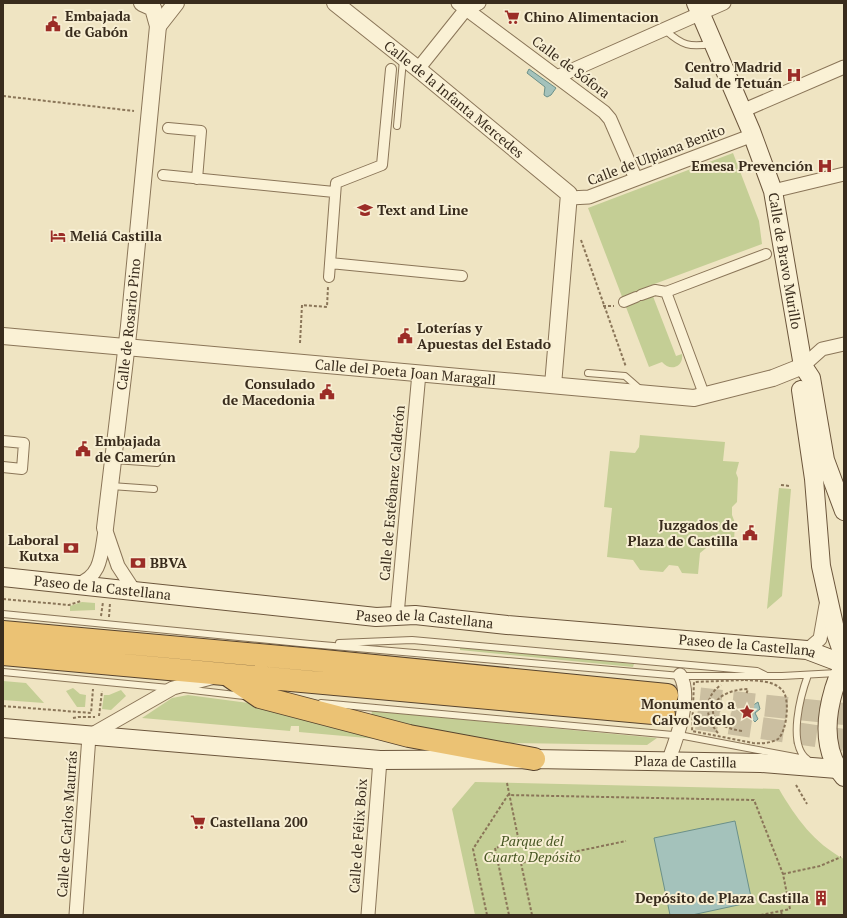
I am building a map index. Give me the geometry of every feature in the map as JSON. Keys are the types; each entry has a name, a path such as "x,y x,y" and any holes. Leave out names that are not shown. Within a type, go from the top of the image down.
{"highway":[{"path":"3,632 238,653 665,705 226,674 3,654"},
{"path":"238,653 256,647 310,644"},
{"path":"226,674 260,697 409,736 534,759"}],"main road":[{"name":"Calle de Bravo Murillo","path":"699,8 753,135 773,191 803,366 811,378 825,460 844,511"},
{"name":"Calle de Bravo Murillo","path":"803,366 799,379 814,479 821,566 843,665"},
{"name":"Paseo de la Castellana","path":"3,577 376,617 415,615 507,625 807,650 843,665"},
{"name":"Plaza de Castilla","path":"534,759 761,763 836,767 829,745 827,721 828,710 843,665"},
{"path":"3,728 380,760 534,759"}],"street":[{"path":"142,3 153,8 158,26"},
{"path":"158,26 176,3"},
{"name":"Calle de la Infanta Mercedes","path":"335,3 566,190 570,198"},
{"path":"418,69 462,6 479,3"},
{"path":"559,76 663,29 699,8 724,3"},
{"name":"Calle de Sófora","path":"462,6 559,76 608,115 636,179"},
{"name":"Calle de Rosario Pino","path":"78,584 86,582 94,575 98,566 105,528 126,346 158,26"},
{"path":"742,111 844,67"},
{"path":"329,277 334,192 336,183 382,165 391,69"},
{"path":"168,128 201,131 197,179"},
{"name":"Calle de Ulpiana Benito","path":"570,198 589,198 753,135"},
{"path":"773,191 844,174"},
{"path":"163,176 334,192"},
{"path":"553,385 570,198"},
{"path":"624,302 655,290 666,292 766,254"},
{"path":"330,263 462,276"},
{"path":"666,292 705,397"},
{"name":"Calle del Poeta Joan Maragall","path":"3,336 694,398 705,397 773,378 803,366"},
{"path":"803,366 822,349 843,345"},
{"name":"Calle de Estébanez Calderón","path":"397,616 419,373"},
{"path":"3,442 24,443 22,469 3,467"},
{"name":"Calle de Rosario Pino","path":"105,528 118,566 135,592"},
{"name":"Calle de Bravo Murillo","path":"807,650 820,639 824,625 827,597"},
{"path":"89,736 173,688 226,674"},
{"path":"668,762 677,736 684,705 683,680 680,675"},
{"name":"Calle de Carlos Maurrás","path":"76,915 89,736"},
{"name":"Calle de Félix Boix","path":"368,915 380,760"}],"lane":[{"path":"663,29 679,42 691,46 714,44"},
{"path":"397,126 403,57"},
{"path":"588,373 625,376 646,394"},
{"path":"113,460 157,463"},
{"path":"110,486 154,489"},
{"name":"Paseo de la Castellana","path":"3,614 310,644 680,675 808,675 843,665"},
{"path":"310,644 412,640 756,670 767,675"},
{"path":"3,672 307,702"},
{"path":"807,759 800,750 797,720 803,689 808,675"},
{"path":"315,702 677,736 815,760"}],"path":[{"path":"3,96 134,111"},
{"path":"581,240 603,306 632,381"},
{"name":"Calle del Poeta Joan Maragall","path":"300,343 302,306 327,308 328,295"},
{"path":"603,306 612,307"},
{"path":"781,485 790,486"},
{"path":"109,618 111,597"},
{"path":"3,599 69,605"},
{"path":"101,619 103,600"},
{"path":"745,680 770,682 783,691 786,700 786,724 778,739 762,744 692,731 694,682 745,680"},
{"path":"3,706 91,713 94,685"},
{"path":"99,716 102,685"},
{"path":"718,734 710,721 708,707 713,691 722,685"},
{"path":"742,731 724,727 717,721 713,714 713,707 718,699 728,692 748,689 746,695"},
{"path":"696,706 713,707"},
{"path":"507,783 508,795 519,842 495,848 509,915"},
{"path":"796,786 807,804"},
{"path":"508,795 754,800 770,845 783,874 790,909 761,915"},
{"path":"487,915 473,849 508,795"},
{"path":"532,915 521,863 626,841"},
{"path":"783,874 820,866 841,857"},
{"path":"781,911 782,915"}],"green space":[{"path":"733,153 759,221 762,244 649,286 676,356 682,354 682,358 679,365 676,367 669,367 662,362 649,367 588,208"},
{"path":"640,435 725,442 723,461 739,462 736,473 738,478 737,502 732,507 732,515 735,523 734,541 716,540 700,553 698,574 682,573 678,566 669,565 663,572 640,570 633,560 607,557 612,508 604,507 610,451 635,453 639,447"},
{"path":"779,488 791,489 782,596 767,609"},
{"path":"82,602 95,603 95,610 70,611 70,606"},
{"path":"460,646 634,664 633,667 460,650"},
{"path":"3,681 26,683 44,703 3,700"},
{"path":"73,688 80,694 86,695 85,707 77,707 66,691"},
{"path":"121,690 126,696 111,710 102,709 104,695 109,695"},
{"path":"188,695 287,708 389,740 299,732 299,726 291,726 290,731 142,718 172,698"},
{"path":"372,711 657,738 647,745 511,743 450,735 371,716"},
{"name":"Parque del Cuarto Depósito","path":"475,782 779,789 799,820 807,829 833,853 844,859 844,915 475,915 452,809"}],"water":[{"path":"529,69 556,88 551,95 547,97 544,95 545,87 527,73"},
{"path":"744,699 752,706 758,702 760,709 755,713 758,719 755,722 751,718 743,723 737,722 736,716 739,711 738,702"},
{"path":"735,821 752,902 692,915 670,915 654,838"}],"tunnel":[{"path":"667,695 844,714"},
{"path":"664,714 844,740"}],"place":[{"name":"Chino Alimentacion","path":"512,17"},
{"name":"Embajada de Gabón","path":"53,24"},
{"name":"Centro Madrid Salud de Tetuán","path":"794,75"},
{"name":"Emesa Prevención","path":"825,166"},
{"name":"Text and Line","path":"365,210"},
{"name":"Meliá Castilla","path":"58,236"},
{"name":"Loterías y Apuestas del Estado","path":"405,336"},
{"name":"Consulado de Macedonia","path":"327,392"},
{"name":"Embajada de Camerún","path":"83,449"},
{"name":"Juzgados de Plaza de Castilla","path":"750,533"},
{"name":"Laboral Kutxa","path":"71,548"},
{"name":"BBVA","path":"138,563"},
{"name":"Monumento a Calvo Sotelo","path":"747,712"},
{"name":"Castellana 200","path":"198,822"},
{"name":"Depósito de Plaza Castilla","path":"821,898"}]}
